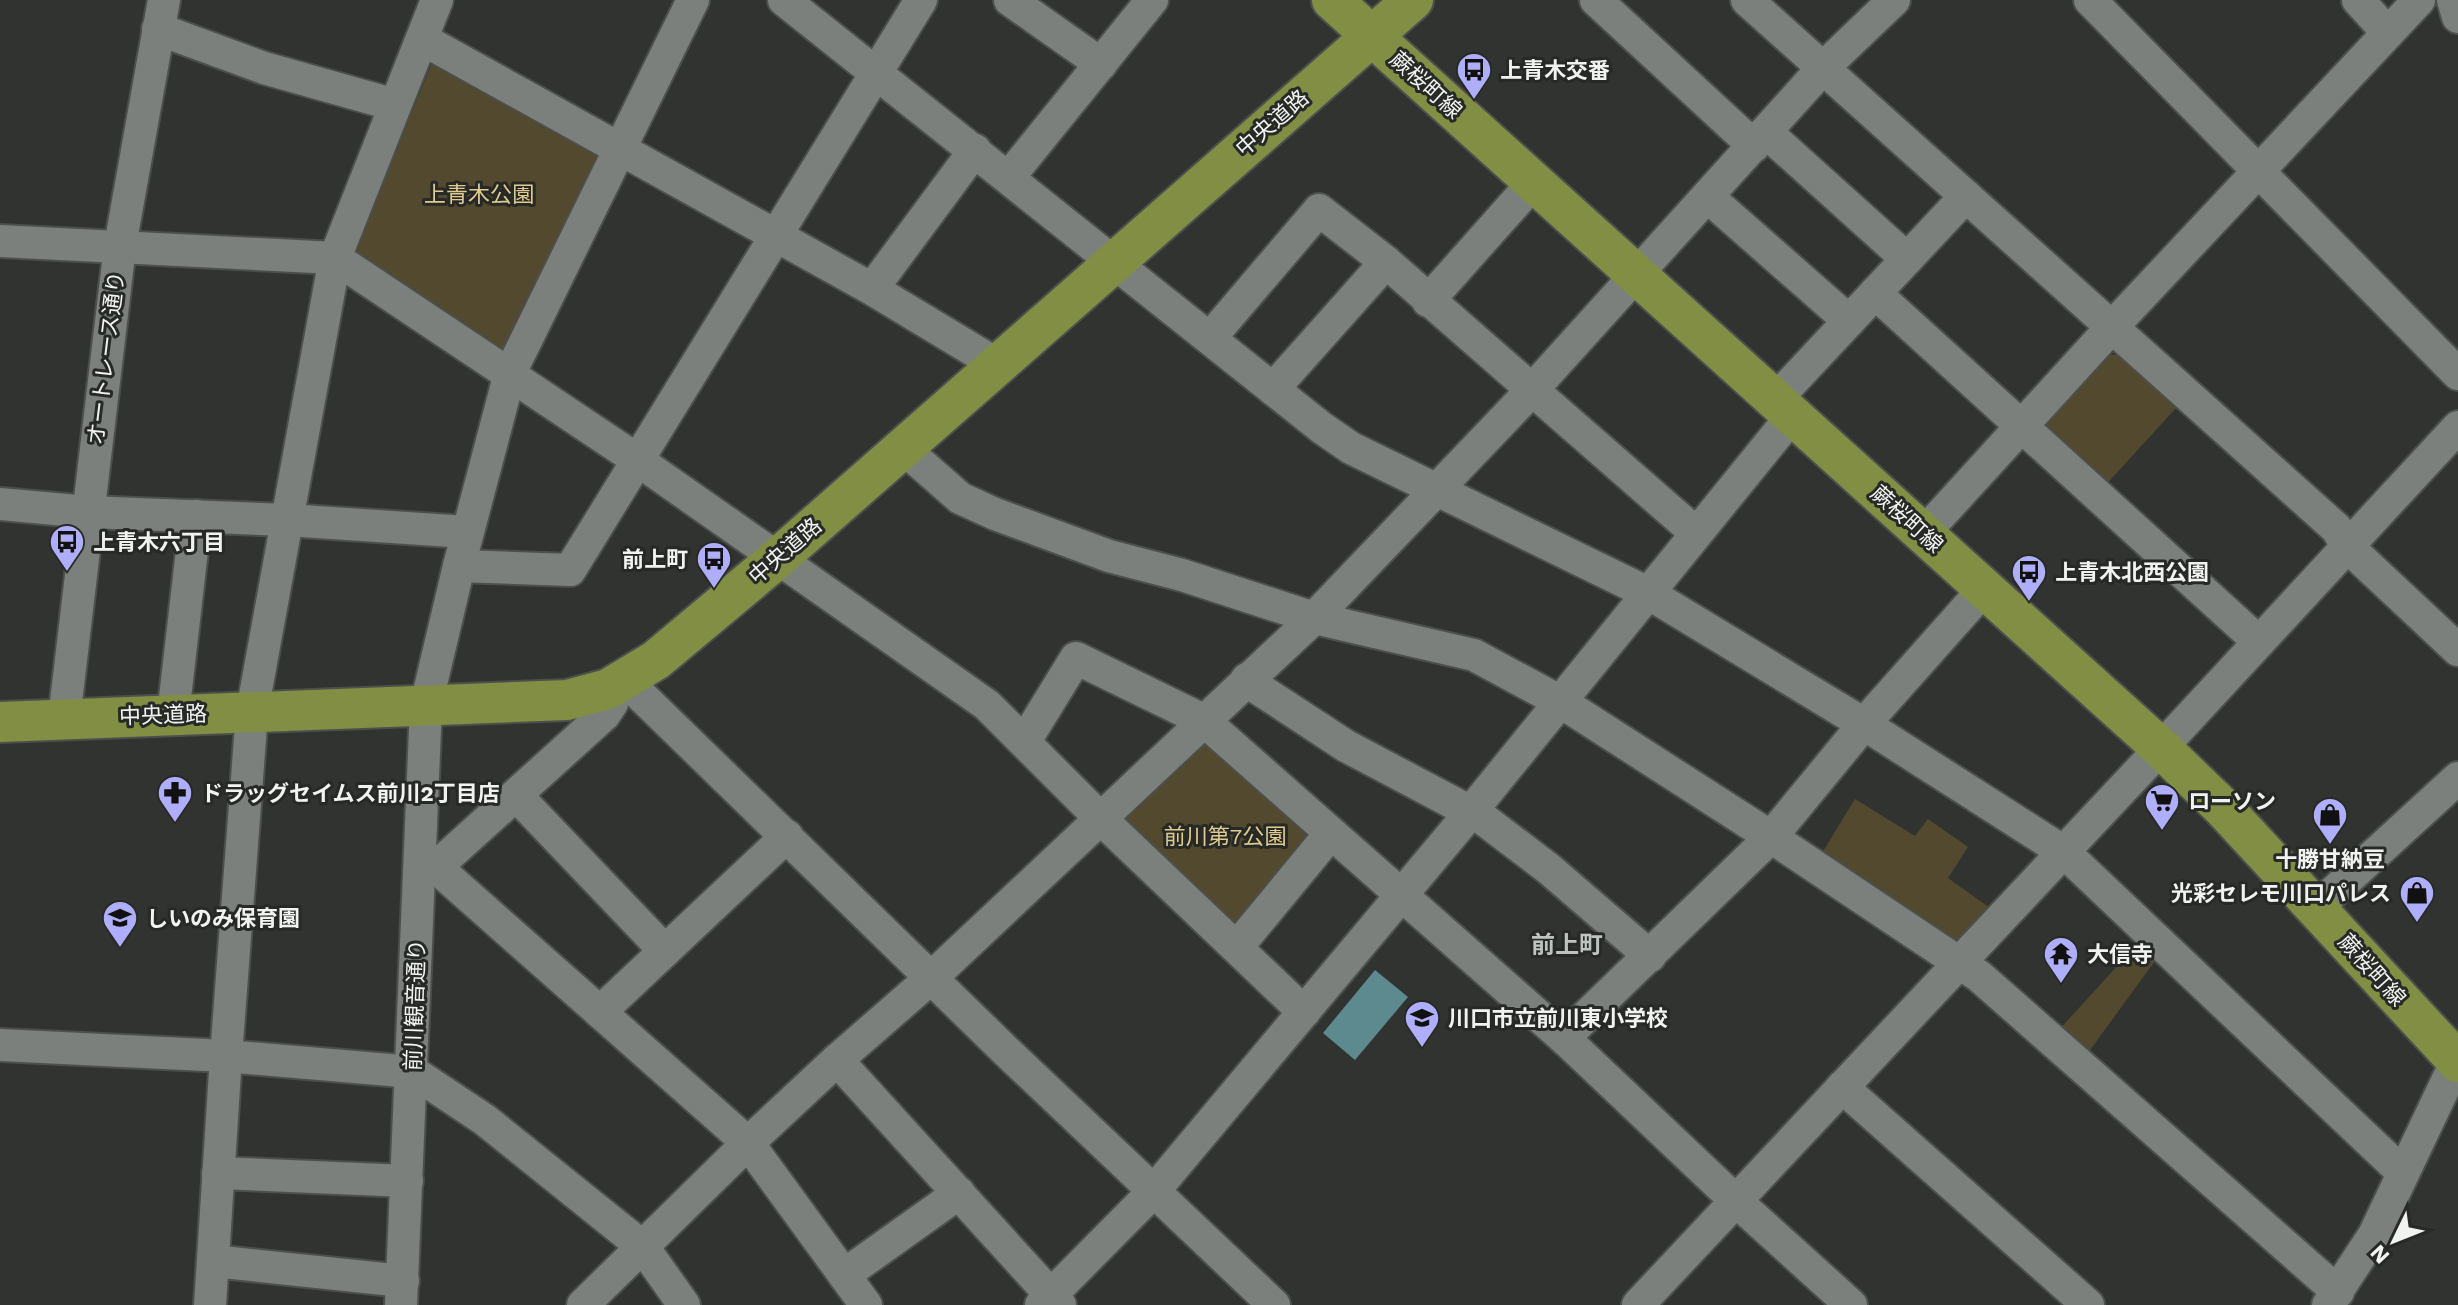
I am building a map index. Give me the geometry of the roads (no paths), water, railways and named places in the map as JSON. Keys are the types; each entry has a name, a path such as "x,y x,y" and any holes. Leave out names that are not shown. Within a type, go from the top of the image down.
{"main road":[{"name":"蕨桜町線","path":"1332,0 2161,748 2222,807 2457,1060"},
{"name":"中央道路","path":"0,722 567,700 617,685 656,660 779,557 1413,0"}],"street":[{"path":"210,1305 252,712 335,258 437,0"},
{"name":"前川観音通り","path":"402,1293 428,860 426,705 467,532 510,373 693,0"},
{"path":"784,0 1351,448 1648,593 1864,724 2064,852 2402,1172"},
{"path":"459,566 570,570 921,0"},
{"path":"1010,0 1101,64"},
{"path":"1009,177 1152,0"},
{"path":"1596,0 1907,259"},
{"path":"1747,0 2336,528 2348,547 2458,650"},
{"path":"583,1305 748,1143 931,978 1314,618 1532,390 1823,68 1894,0"},
{"path":"2090,0 2458,374"},
{"path":"2358,0 2388,33"},
{"path":"1924,533 2112,327 2419,0"},
{"path":"2453,0 2458,17"},
{"path":"161,15 264,68 395,105"},
{"name":"オートレース通り","path":"64,719 120,246 161,15"},
{"path":"422,39 872,289 998,365"},
{"path":"872,289 975,150"},
{"path":"1428,301 1533,183"},
{"path":"837,1060 959,1193 1051,1302 1153,1192 1470,813 1696,533 1783,408 1849,321 1966,196"},
{"path":"1708,197 1849,321"},
{"path":"1210,338 1319,210 1386,262 1696,533"},
{"path":"0,241 335,258 779,557 987,705 1100,818 1304,1012"},
{"path":"1273,389 1386,262"},
{"path":"1875,293 2259,642"},
{"path":"1638,1305 2458,427"},
{"path":"902,447 960,498 995,514 1109,556 1182,575 1314,618 1474,655 1561,702 1979,976 2333,1299 2374,1235 2457,1060"},
{"path":"0,504 88,512 287,520 467,532"},
{"path":"173,715 196,516"},
{"path":"1566,1040 1575,1027 1771,837 1864,724 1984,589"},
{"path":"1025,741 1076,658 1203,720 1566,1040 1851,1305"},
{"path":"1247,679 1346,746 1482,818 1549,869 1650,956"},
{"path":"866,1305 748,1143 428,860 516,795 604,715 612,703 617,685 787,836 1153,1192 1274,1305"},
{"path":"2316,908 2458,778"},
{"path":"516,795 665,951"},
{"path":"1237,947 1331,833"},
{"path":"600,1012 787,836"},
{"path":"0,1045 226,1056 413,1072 485,1120 643,1247 684,1305"},
{"path":"1842,1087 2088,1305"},
{"path":"218,1173 407,1181"},
{"path":"844,1275 959,1193"},
{"path":"213,1261 402,1293"}],"water":[{"path":"1375,970 1408,997 1355,1060 1323,1033"}],"place":[{"name":"上青木交番","path":"1474,101"},
{"name":"上青木六丁目","path":"67,573"},
{"name":"前上町","path":"714,590"},
{"name":"上青木北西公園","path":"2029,603"},
{"name":"ドラッグセイムス前川2丁目店","path":"175,824"},
{"name":"ローソン","path":"2162,832"},
{"name":"十勝甘納豆","path":"2330,846"},
{"name":"光彩セレモ川口パレス","path":"2417,924"},
{"name":"しいのみ保育園","path":"120,949"},
{"name":"大信寺","path":"2061,985"},
{"name":"川口市立前川東小学校","path":"1422,1049"}],"district":[{"name":"前上町","path":"1567,945"}],"park label":[{"name":"上青木公園","path":"479,194"},
{"name":"前川第7公園","path":"1225,836"}]}
